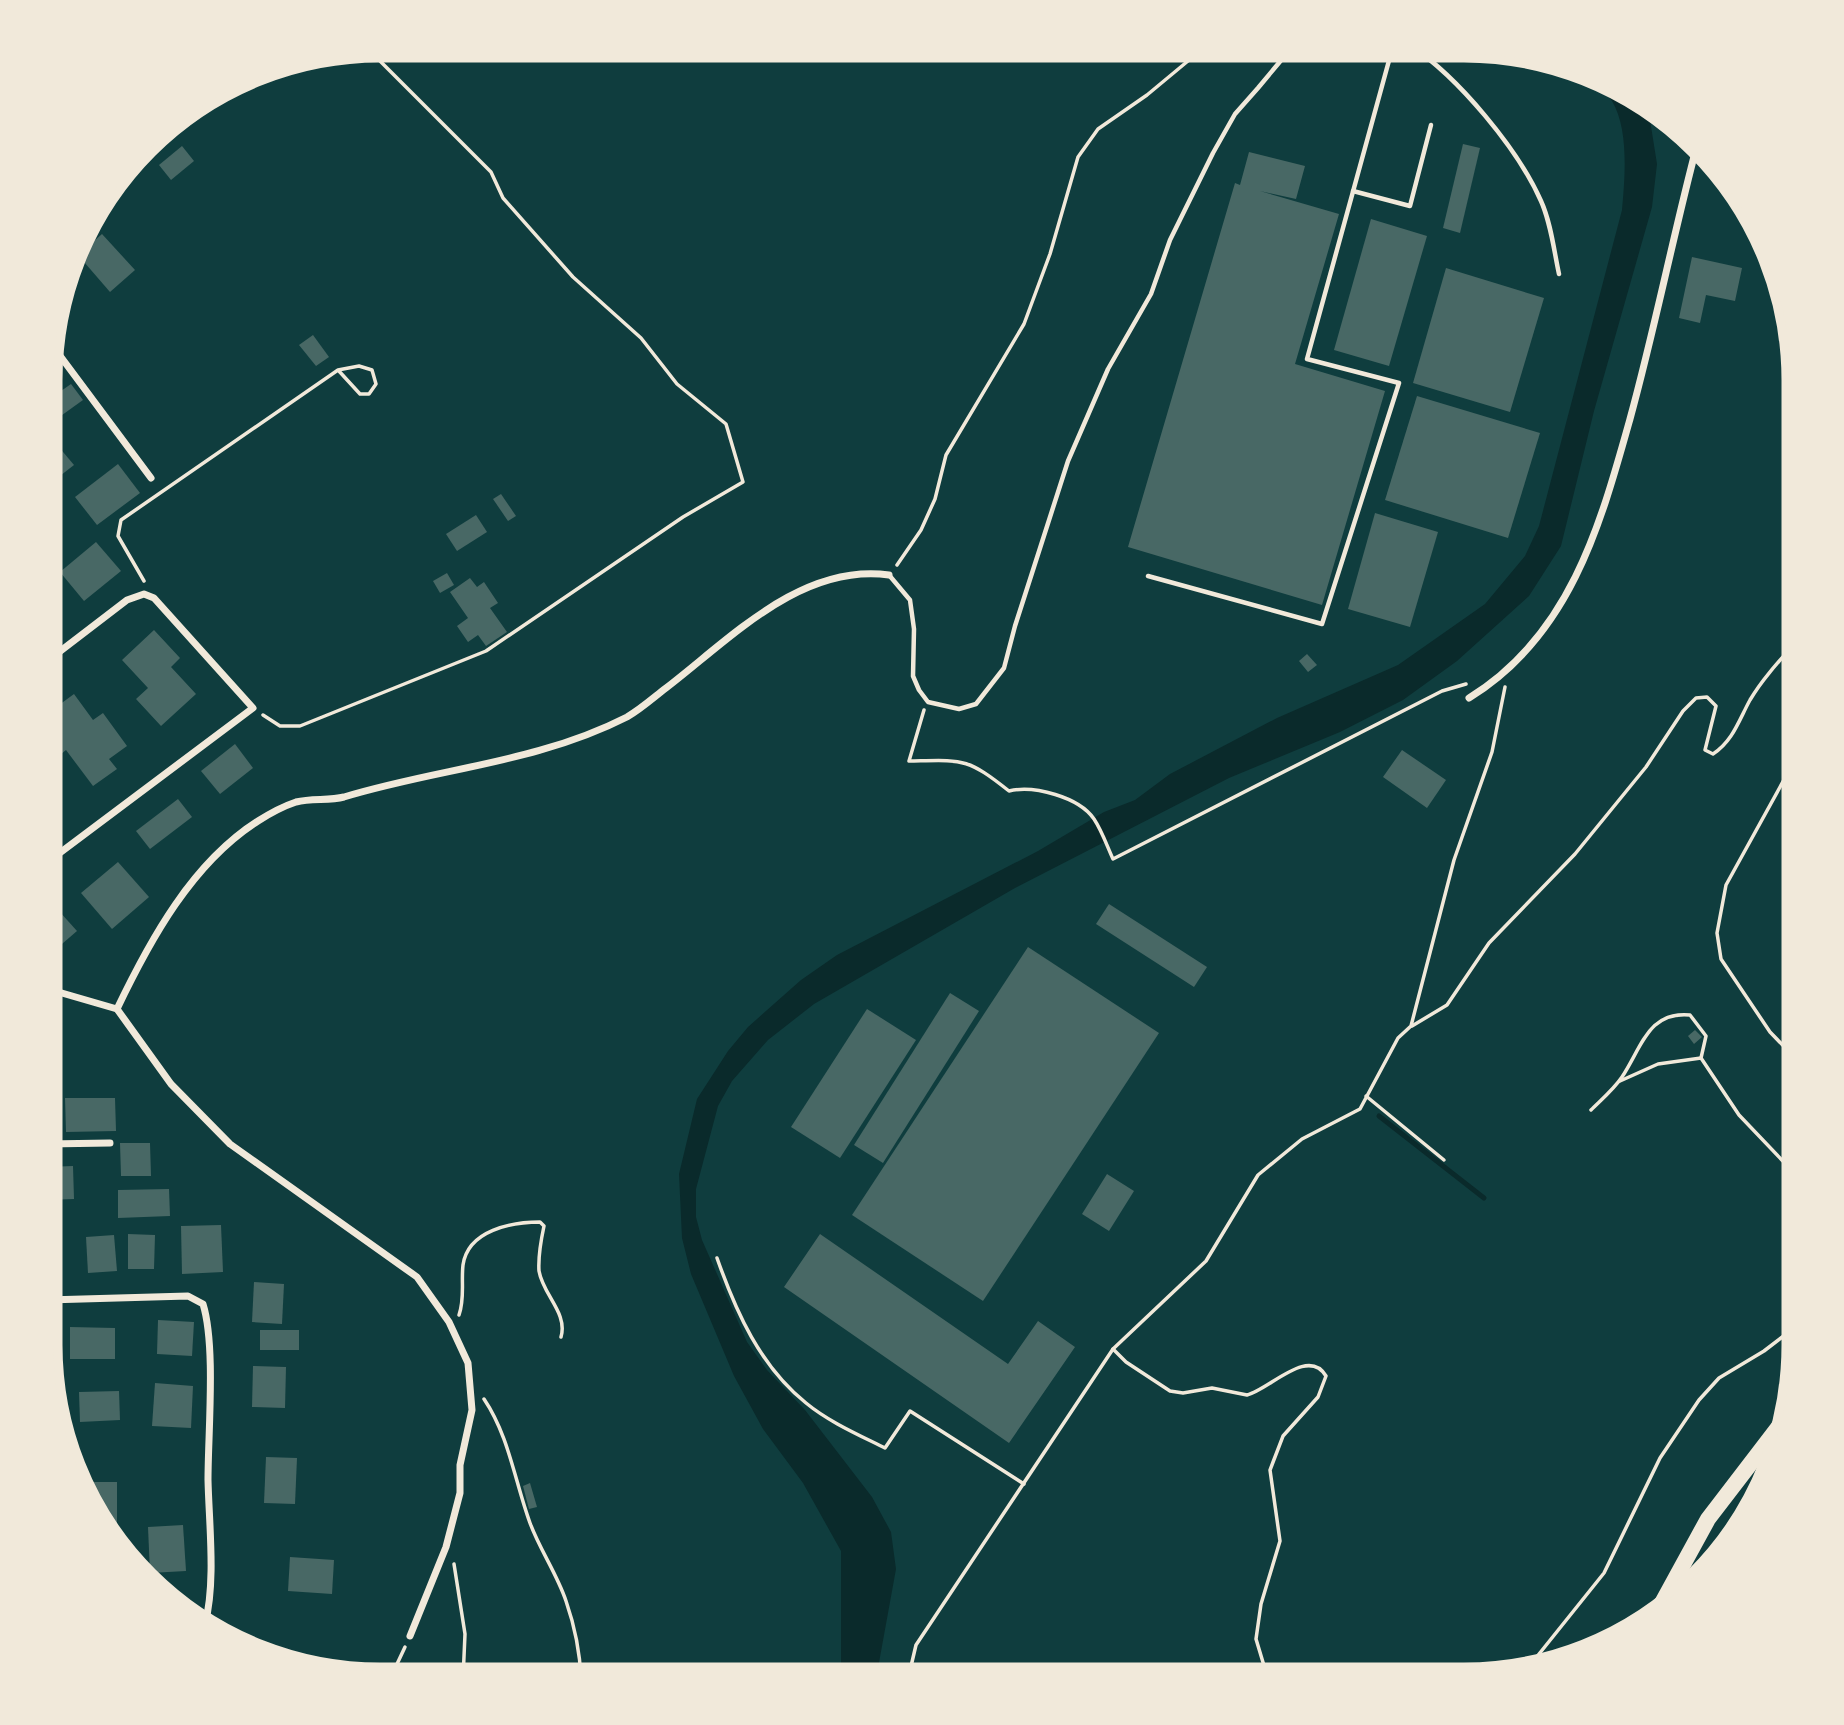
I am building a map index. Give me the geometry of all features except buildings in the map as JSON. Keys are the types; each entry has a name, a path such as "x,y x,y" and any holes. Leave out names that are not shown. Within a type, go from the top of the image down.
{"highway":[{"path":"1666,1596 1708,1519 1774,1432"}],"street":[{"path":"1469,698 1508,671 1543,627 1581,570 1601,521 1656,324 1695,155"},
{"path":"59,354 151,478"},
{"path":"117,1009 146,948 184,895 226,846 259,820 296,803 341,797 369,787 488,765 575,741 631,715 757,616 809,586 857,572 892,572"},
{"path":"58,653 127,600 144,594 154,598 253,708 58,854"},
{"path":"58,992 117,1009 171,1084 230,1144 417,1276 453,1329 468,1363 472,1410 460,1465 460,1493 444,1551 410,1636"},
{"path":"58,1144 110,1143"},
{"path":"58,1300 188,1296 202,1304 207,1328 208,1376 209,1581 206,1616"}],"lane":[{"path":"892,572 910,600 914,629 913,676 919,690 928,702 959,709 976,704 1004,668 1068,461 1108,369 1151,294 1170,240 1236,114 1283,58"},
{"path":"1148,576 1322,624 1399,383 1307,359 1390,58"},
{"path":"1430,58 1515,154 1542,203 1559,274"},
{"path":"1353,191 1410,206 1431,125"}],"path":[{"path":"253,708 281,726 300,726 486,651 660,533 743,482 726,424 677,384 641,338 573,277 503,198 491,172 377,58"},
{"path":"892,572 921,530 934,499 946,455 1001,367 1024,324 1050,254 1078,157 1098,129 1147,95 1192,58"},
{"path":"154,598 118,536 121,520 338,370 359,366 372,370 376,384 369,394 360,394 338,370"},
{"path":"911,1667 916,1645 1113,1349 1206,1261 1258,1175 1302,1139 1360,1109 1398,1038 1411,1026 1447,1005 1489,943 1575,854 1646,767 1683,711 1696,698 1707,697 1716,706 1705,750 1713,754 1729,739 1758,689 1786,655"},
{"path":"1411,1026 1454,860 1492,752 1508,671"},
{"path":"928,702 909,761 959,760 978,766 1009,791 1024,788 1041,791 1075,804 1093,818 1113,859 1442,691 1464,684 1498,680"},
{"path":"1786,776 1726,885 1717,933 1721,959 1770,1032 1786,1049"},
{"path":"1591,1110 1620,1081 1654,1024 1671,1013 1690,1014 1706,1036 1701,1058 1739,1115 1786,1164"},
{"path":"1620,1081 1658,1064 1701,1058"},
{"path":"1366,1096 1444,1160"},
{"path":"453,1329 462,1306 463,1263 472,1245 499,1227 540,1222 544,1226 540,1272 549,1299 563,1320 561,1338"},
{"path":"717,1258 744,1326 766,1361 807,1404 885,1448 910,1411 1024,1484"},
{"path":"1535,1659 1604,1573 1660,1458 1699,1400 1719,1378 1786,1334"},
{"path":"1113,1349 1146,1375 1178,1393 1212,1388 1247,1395 1289,1371 1307,1365 1318,1368 1326,1376 1318,1397 1283,1436 1270,1470 1280,1541 1261,1604 1256,1639 1264,1667"},
{"path":"471,1379 504,1436 517,1486 539,1548 565,1599 579,1649 581,1667"},
{"path":"444,1551 457,1571 466,1634 464,1667"},
{"path":"396,1667 410,1636"}],"water":[{"path":"1605,90 1648,116 1657,164 1652,207 1594,411 1561,546 1529,596 1457,661 1403,700 1340,732 1229,778 1015,888 814,1004 768,1040 732,1081 718,1106 696,1189 696,1217 702,1240 747,1342 767,1370 805,1410 872,1497 891,1532 896,1569 878,1667 841,1667 841,1551 803,1483 763,1429 734,1376 691,1274 682,1238 679,1174 697,1099 728,1051 748,1027 801,980 837,955 1038,851 1104,812 1135,800 1170,774 1277,718 1398,665 1485,604 1525,556 1539,526 1622,210 1623,139 1612,101"}],"waterway":[{"path":"1379,1116 1484,1198"}]}
